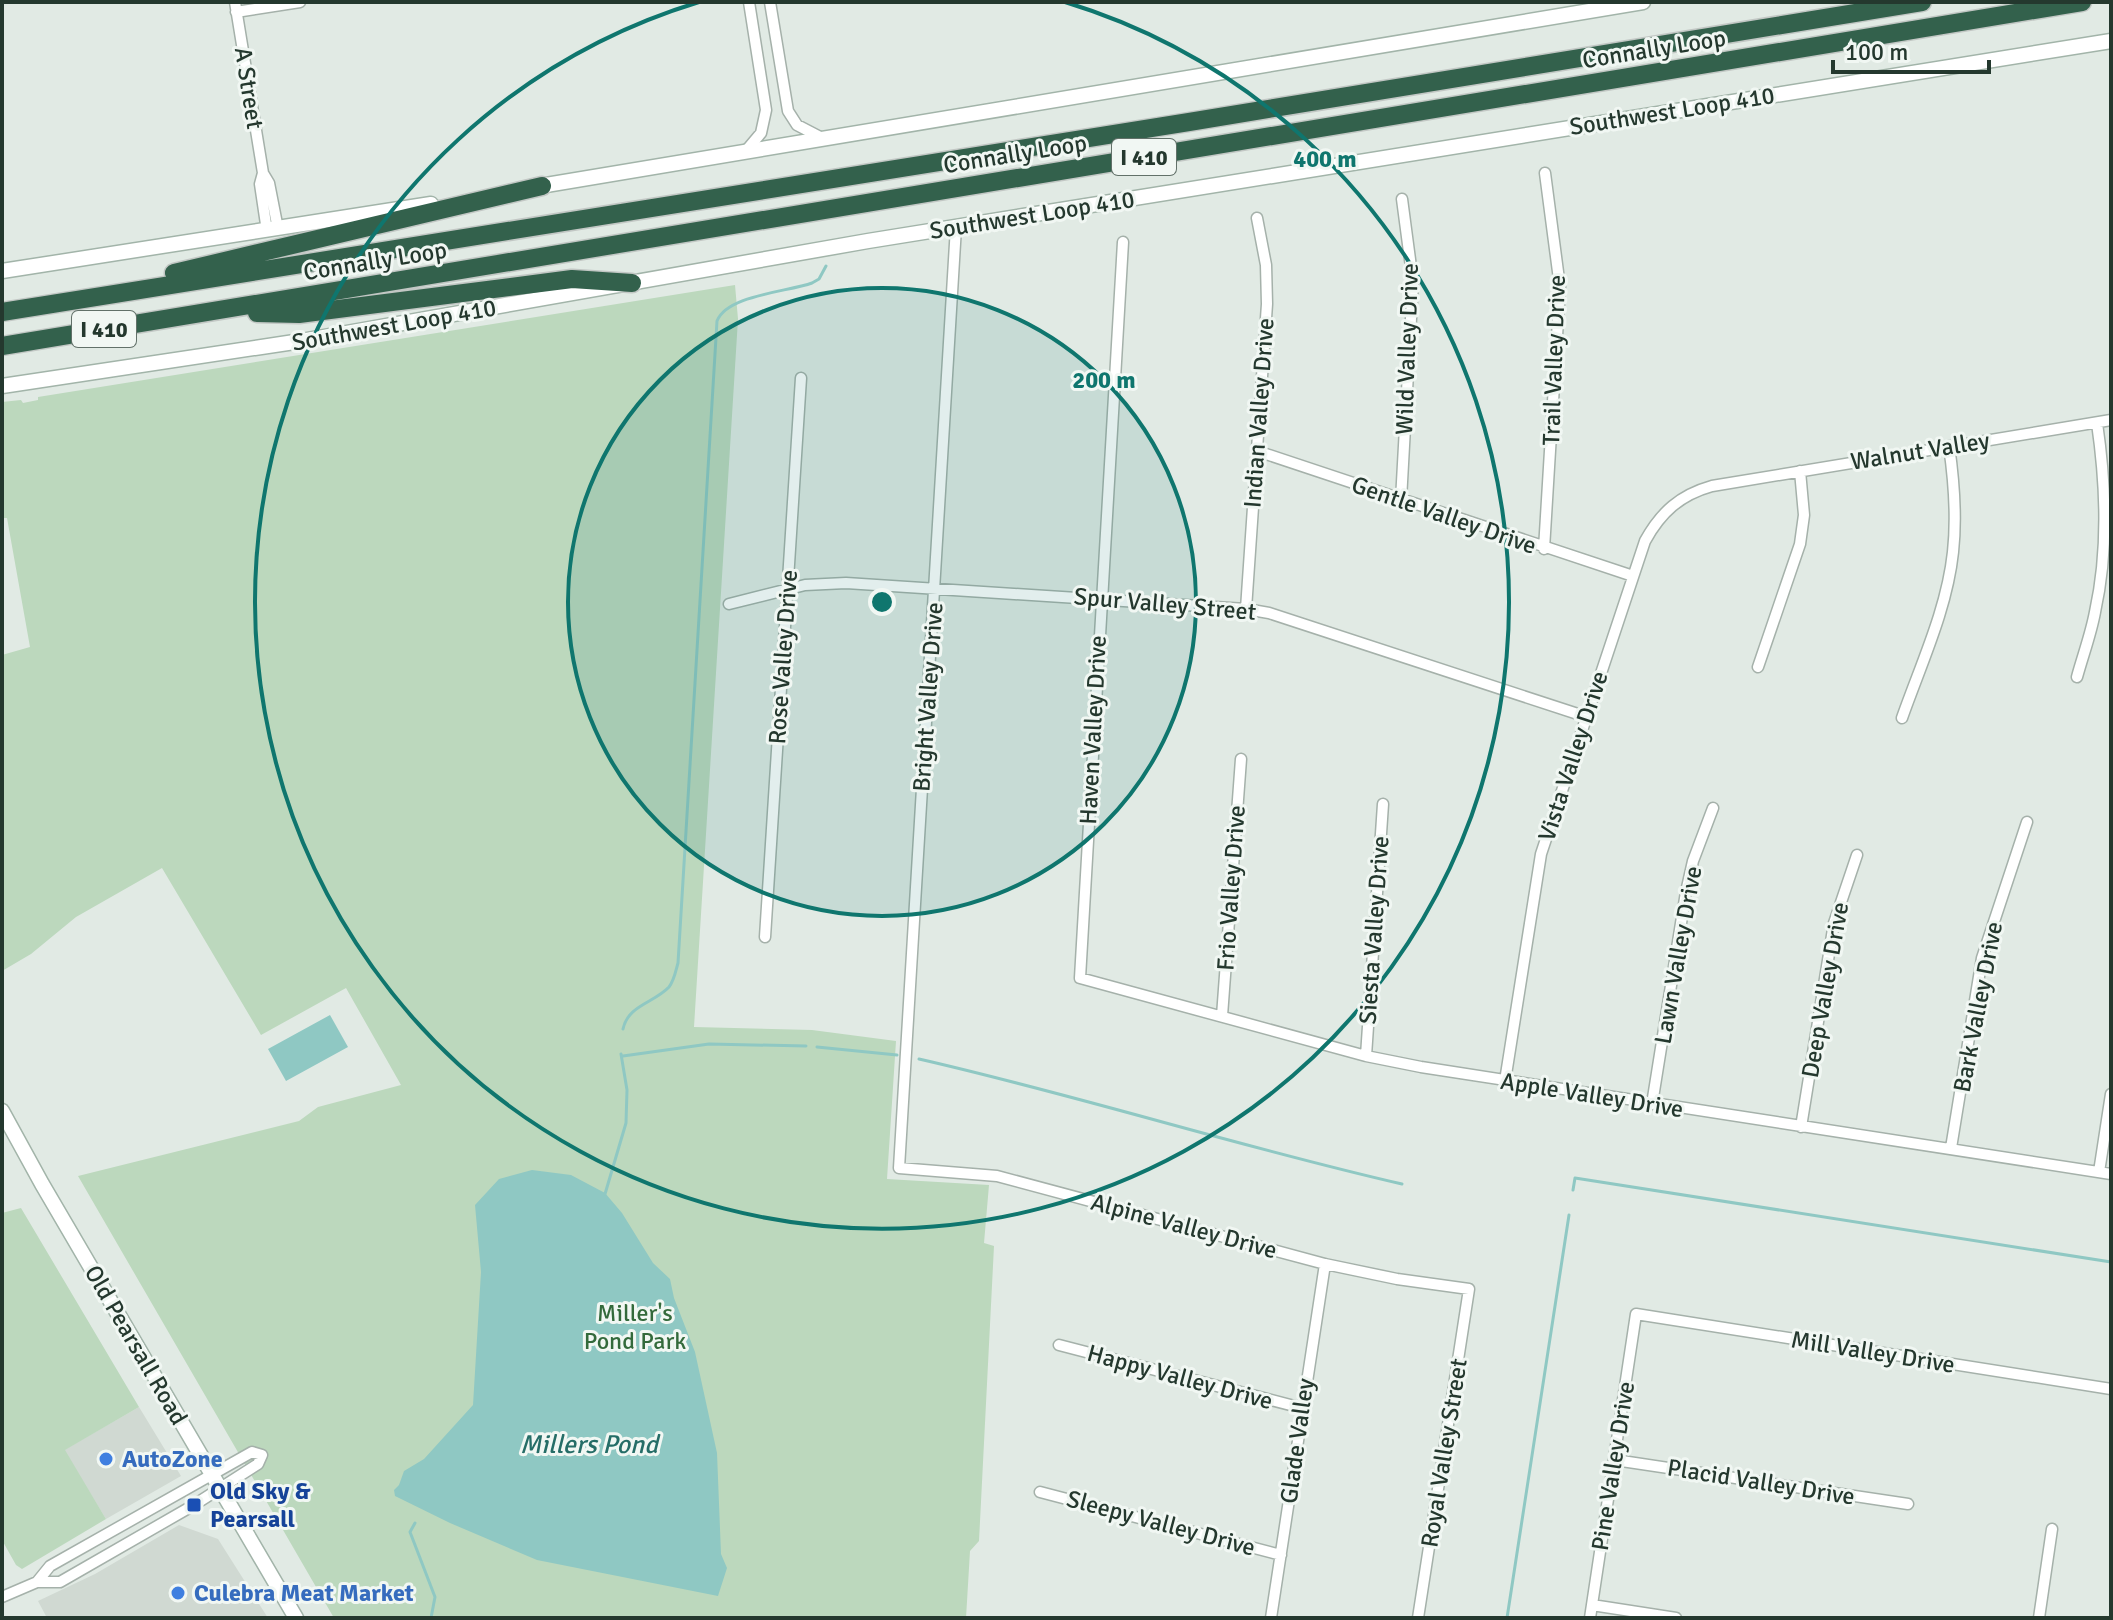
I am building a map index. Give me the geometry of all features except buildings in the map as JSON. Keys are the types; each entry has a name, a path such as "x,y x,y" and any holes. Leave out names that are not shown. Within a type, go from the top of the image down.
{"highway":[{"name":"Connally Loop","path":"2,312 1922,2"},
{"name":"Connally Loop","path":"2,346 2082,2"},
{"path":"91,297 137,281 542,186"},
{"path":"206,312 299,314 572,279 632,283"}],"main road":[{"path":"2,271 993,113 1216,72 1643,2"},
{"name":"Southwest Loop 410","path":"2,386 301,341 956,227 2111,41"},
{"name":"Old Pearsall Road","path":"2,1111 296,1618"}],"street":[{"path":"236,7 300,2"},
{"path":"743,153 761,133 766,110 749,2"},
{"path":"770,2 788,111 792,121 824,138"},
{"name":"A Street","path":"236,7 263,173 269,183 272,230"},
{"path":"755,34 775,31"},
{"name":"Trail Valley Drive","path":"1544,549 1560,287 1545,173"},
{"name":"Wild Valley Drive","path":"1401,500 1413,282 1402,199"},
{"name":"Indian Valley Drive","path":"1246,609 1267,304 1266,265 1257,218"},
{"name":"Bright Valley Drive","path":"899,1168 956,227"},
{"name":"Haven Valley Drive","path":"1080,978 1123,242"},
{"name":"Rose Valley Drive","path":"765,937 801,378"},
{"name":"Walnut Valley","path":"1728,483 2111,420"},
{"path":"2077,677 2095,612 2103,558 2105,509 2097,423"},
{"path":"1902,718 1938,615 1953,554 1954,493 1949,446"},
{"name":"Gentle Valley Drive","path":"1257,451 1544,549 1633,576"},
{"path":"1758,667 1800,544 1804,515 1800,471"},
{"name":"Vista Valley Drive","path":"1505,1081 1541,854 1645,541 1667,510 1695,491 1728,483"},
{"name":"Spur Valley Street","path":"729,604 824,583 1100,597 1246,609 1269,613 1587,717"},
{"name":"Frio Valley Drive","path":"1222,1016 1241,759"},
{"name":"Siesta Valley Drive","path":"1366,1056 1383,804"},
{"name":"Lawn Valley Drive","path":"1652,1104 1686,892 1693,861 1713,808"},
{"name":"Bark Valley Drive","path":"1951,1148 1982,958 2027,822"},
{"name":"Deep Valley Drive","path":"1801,1127 1834,923 1857,855"},
{"name":"Apple Valley Drive","path":"1080,978 1366,1056 1505,1081 2111,1174"},
{"path":"2099,1172 2111,1094"},
{"name":"Alpine Valley Drive","path":"899,1168 997,1176 1325,1264 1397,1279 1469,1289"},
{"name":"Glade Valley","path":"1271,1618 1325,1264"},
{"name":"Royal Valley Street","path":"1418,1618 1469,1289"},
{"name":"Mill Valley Drive","path":"1636,1314 2111,1389"},
{"name":"Pine Valley Drive","path":"1590,1618 1636,1314"},
{"name":"Happy Valley Drive","path":"1059,1345 1302,1408"},
{"path":"2,1597 37,1582 60,1582 194,1505 258,1464 262,1455 252,1452 211,1474 50,1566 37,1582"},
{"name":"Placid Valley Drive","path":"1615,1460 1908,1504"},
{"name":"Sleepy Valley Drive","path":"1040,1492 1281,1555"},
{"path":"2039,1618 2052,1529"},
{"path":"1592,1605 1676,1618"}],"shaded area":[{"path":"139,1407 181,1476 106,1519 64,1450"},
{"path":"179,1525 218,1539 268,1618 47,1618 38,1601 95,1574"}],"green space":[{"name":"Miller's Pond Park","path":"735,285 738,319 694,1027 812,1030 896,1041 887,1179 989,1185 984,1243 994,1246 979,1541 970,1551 966,1618 334,1618 78,1176 299,1121 318,1107 401,1085 346,988 261,1035 162,868 76,917 31,954 2,971 2,655 30,647 7,518 2,518 2,402 21,400 23,403 38,400 38,397"},
{"path":"21,1208 139,1407 65,1450 106,1519 22,1569 16,1565 2,1540 2,1213"}],"water":[{"path":"330,1015 348,1047 286,1081 268,1049"},
{"name":"Millers Pond","path":"532,1170 571,1175 605,1193 622,1213 653,1263 670,1279 695,1352 717,1453 721,1554 727,1568 718,1596 537,1560 395,1496 394,1490 404,1471 424,1459 473,1405 481,1272 475,1205 499,1179"}],"waterway":[{"path":"623,1029 636,1009 669,987 678,963 717,321 723,312 745,300 812,283 819,279 826,266"},
{"path":"623,1056 709,1044 806,1046"},
{"path":"817,1047 897,1055"},
{"path":"605,1194 626,1123 627,1090 621,1054"},
{"path":"919,1059 1402,1184"},
{"path":"1573,1190 1575,1178 2111,1262"},
{"path":"1507,1618 1569,1215"},
{"path":"415,1523 410,1532 435,1597 431,1618"}],"place":[{"name":"AutoZone","path":"106,1459"},
{"name":"Old Sky & Pearsall","path":"194,1505"},
{"name":"Culebra Meat Market","path":"178,1593"}]}
